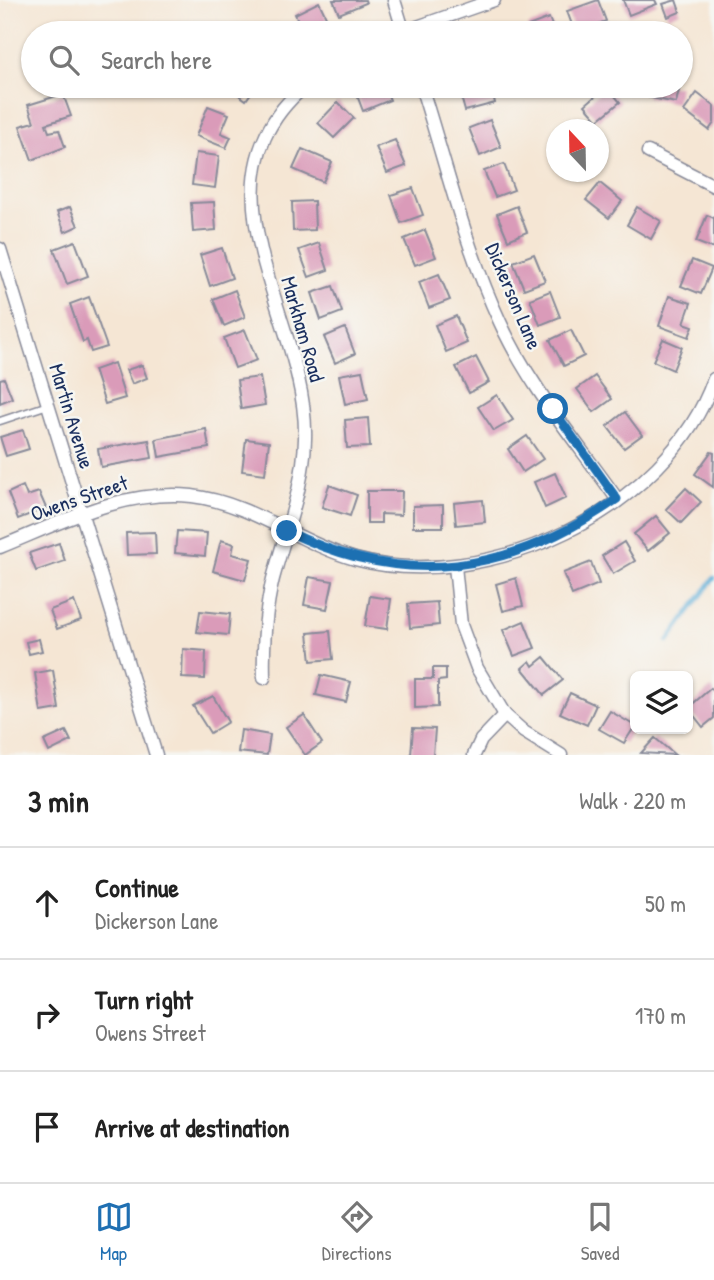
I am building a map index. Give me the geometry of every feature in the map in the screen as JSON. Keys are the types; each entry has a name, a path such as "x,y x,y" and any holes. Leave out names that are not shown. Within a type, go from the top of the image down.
{"street":[{"path":"394,0 400,21"},
{"path":"436,21 494,0"},
{"name":"Markham Road","path":"264,678 267,607 302,479 306,438 302,390 257,240 253,206 256,160 291,98"},
{"name":"Dickerson Lane","path":"425,98 482,281 501,324 523,365 617,499"},
{"path":"648,152 714,186"},
{"name":"Martin Avenue","path":"0,249 156,755"},
{"name":"Owens Street","path":"0,547 125,499 157,495 194,496 229,504 318,546 380,565 455,566 490,561 560,536 617,499 662,461 684,434 714,379"},
{"path":"455,566 461,625 477,668 505,715 524,732 561,755"},
{"path":"474,755 481,740 505,715"}],"lane":[{"path":"0,421 49,405"}],"building":[{"path":"333,0 365,0 366,3 339,14"},
{"path":"598,0 606,21 571,21 567,11"},
{"path":"623,0 655,0 657,4 629,15"},
{"path":"676,0 680,12 668,17 663,4"},
{"path":"319,2 328,21 298,21 295,14"},
{"path":"697,93 714,106 714,123 709,130 684,111"},
{"path":"50,98 64,98 71,116 46,124 49,132 59,130 65,147 32,160 20,126 34,122 28,105"},
{"path":"358,98 389,98 390,100 363,111"},
{"path":"461,98 494,98 495,103 465,111"},
{"path":"593,98 617,98 620,102 597,119 585,105"},
{"path":"652,98 677,98 676,103"},
{"path":"338,102 354,118 334,138 318,123"},
{"path":"208,106 229,114 221,133 231,137 226,148 196,136"},
{"path":"490,120 501,147 480,156 469,128"},
{"path":"395,140 406,166 387,173 376,147"},
{"path":"302,149 332,162 323,182 293,169"},
{"path":"196,153 219,156 215,188 192,185"},
{"path":"504,164 514,190 495,197 484,171"},
{"path":"600,183 622,201 609,218 586,200"},
{"path":"413,188 423,215 401,223 391,195"},
{"path":"314,201 315,230 293,231 292,202"},
{"path":"214,202 216,230 193,232 191,203"},
{"path":"517,206 527,232 508,240 497,214"},
{"path":"70,207 78,226 65,232 57,212"},
{"path":"637,207 661,221 651,239 627,225"},
{"path":"707,215 714,218 714,249 696,242"},
{"path":"425,230 436,257 415,265 404,239"},
{"path":"75,241 88,276 67,284 54,249"},
{"path":"319,243 328,270 309,277 299,250"},
{"path":"222,248 232,278 210,286 200,255"},
{"path":"534,254 545,281 524,289 513,262"},
{"path":"692,260 712,268 701,294 681,286"},
{"path":"439,274 450,300 429,308 419,282"},
{"path":"333,286 342,312 321,320 312,293"},
{"path":"235,290 245,317 224,326 213,299"},
{"path":"550,291 560,317 540,325 530,299"},
{"path":"669,296 691,303 684,323 693,326 689,337 659,326"},
{"path":"89,297 107,347 91,352 87,340 83,342 70,304"},
{"path":"456,316 467,343 446,352 435,325"},
{"path":"345,328 355,354 335,363 324,337"},
{"path":"245,330 257,360 235,368 224,338"},
{"path":"571,330 584,356 564,366 550,340"},
{"path":"663,339 682,347 673,370 653,361"},
{"path":"476,357 489,382 469,393 456,367"},
{"path":"114,363 125,398 105,404 94,370"},
{"path":"142,365 147,378 132,384 126,370"},
{"path":"362,371 368,399 345,404 339,375"},
{"path":"595,376 612,399 594,412 577,389"},
{"path":"260,377 265,405 241,409 237,380"},
{"path":"4,378 12,398 0,403 0,379"},
{"path":"497,395 513,420 494,431 478,407"},
{"path":"625,412 642,435 624,448 607,426"},
{"path":"368,418 370,447 347,448 345,420"},
{"path":"206,429 209,448 159,457 156,439"},
{"path":"23,430 29,449 6,456 0,437"},
{"path":"527,436 543,459 523,472 508,449"},
{"path":"246,439 269,442 265,474 242,471"},
{"path":"149,440 152,458 101,467 98,449"},
{"path":"711,452 714,453 713,487 695,474"},
{"path":"555,473 566,498 545,508 534,482"},
{"path":"329,485 357,495 350,516 322,507"},
{"path":"23,486 27,496 39,492 46,508 18,519 8,493"},
{"path":"686,488 701,502 681,523 666,509"},
{"path":"367,491 402,491 401,515 381,514 381,523 367,523"},
{"path":"483,500 485,522 456,525 454,503"},
{"path":"443,505 443,527 413,527 413,506"},
{"path":"656,516 670,533 648,551 634,534"},
{"path":"177,531 207,533 205,556 175,553"},
{"path":"155,532 156,554 127,555 126,533"},
{"path":"221,540 234,544 232,554 251,559 245,580 213,571"},
{"path":"624,542 635,561 613,574 602,556"},
{"path":"59,543 65,561 36,571 29,553"},
{"path":"591,562 599,584 572,595 563,573"},
{"path":"309,577 333,581 327,609 304,605"},
{"path":"516,578 523,606 503,611 496,584"},
{"path":"370,596 391,599 387,629 365,626"},
{"path":"74,601 81,620 57,629 50,610"},
{"path":"437,602 439,625 410,628 408,604"},
{"path":"200,611 230,614 228,635 197,632"},
{"path":"524,621 535,648 514,656 503,630"},
{"path":"330,631 333,659 311,661 308,633"},
{"path":"39,639 42,651 29,654 26,642"},
{"path":"183,649 206,651 205,679 182,678"},
{"path":"544,657 563,680 544,695 522,668 530,661 533,666"},
{"path":"433,668 446,668 446,680 438,681 438,707 415,708 415,679 433,679"},
{"path":"53,670 59,709 41,712 35,673"},
{"path":"321,675 351,682 346,702 316,695"},
{"path":"711,688 714,692 714,718 703,727 693,714 693,704"},
{"path":"570,693 596,705 587,725 560,713"},
{"path":"213,696 228,722 210,733 193,706"},
{"path":"610,711 630,723 630,734 624,743 599,729"},
{"path":"304,715 322,743 305,755 286,727"},
{"path":"413,728 435,729 433,755 411,755"},
{"path":"241,730 270,735 267,755 238,752"},
{"path":"66,731 71,741 49,752 44,741"},
{"path":"655,738 675,755 641,753"}],"waterway":[{"path":"668,641 714,578"}],"route":[{"path":"287,531 318,546 380,565 455,566 490,561 560,536 617,499 553,409"}]}
